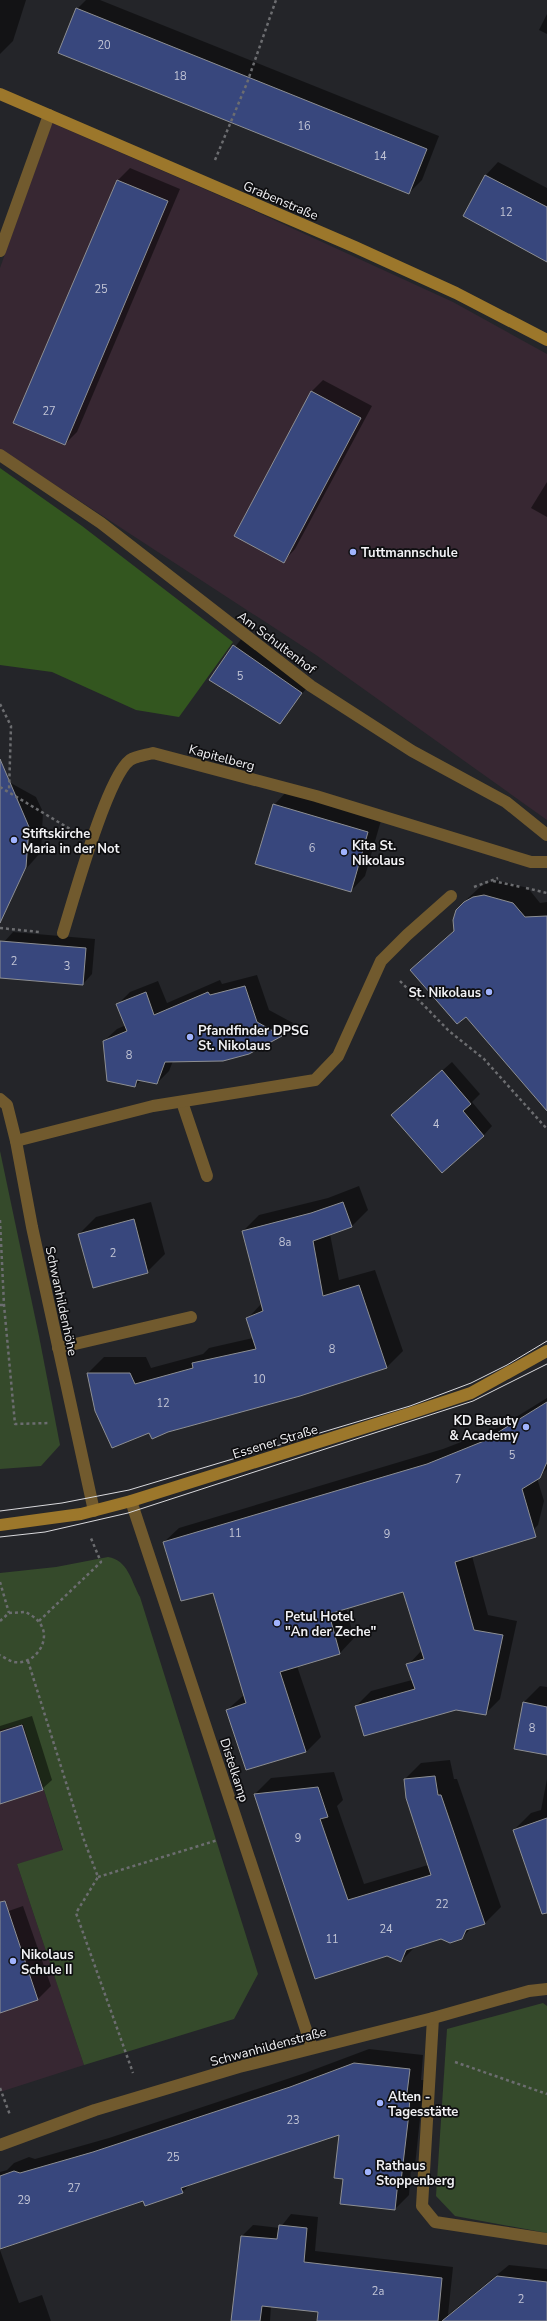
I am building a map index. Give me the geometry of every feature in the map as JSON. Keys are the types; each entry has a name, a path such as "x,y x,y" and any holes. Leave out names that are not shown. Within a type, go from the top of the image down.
{"street":[{"name":"Grabenstraße","path":"0,94 456,293 547,340"},
{"path":"0,251 49,115"},
{"name":"Am Schultenhof","path":"0,455 101,523 311,686 412,752 506,802 547,835"},
{"name":"Kapitelberg","path":"63,933 92,842 116,778 130,760 153,752 316,796 531,862 547,862"},
{"path":"16,1141 153,1106 315,1080 338,1056 381,961 406,935 450,896"},
{"name":"Schwanhildenhöhe","path":"0,1099 7,1105 16,1141 32,1227 94,1511"},
{"path":"182,1102 207,1176"},
{"path":"58,1348 191,1317"},
{"name":"Essener Straße","path":"0,1525 81,1514 132,1501 471,1392 547,1351"},
{"name":"Distelkamp","path":"132,1501 312,2048"},
{"name":"Schwanhildenstraße","path":"0,2145 95,2110 239,2067 433,2018 529,1991 547,1989"},
{"path":"433,2018 422,2206 435,2222 547,2239"}],"path":[{"path":"206,183 247,83 276,0"},
{"path":"0,704 11,726 9,791"},
{"path":"0,787 92,842"},
{"path":"450,896 492,880 531,862"},
{"path":"492,880 547,893"},
{"path":"0,928 63,933"},
{"path":"381,961 448,1031 484,1059 547,1129"},
{"path":"0,1220 4,1305 15,1424 75,1423"},
{"path":"39,1621 101,1562 81,1514"},
{"path":"0,1582 9,1614"},
{"path":"0,1621 9,1614 26,1612 39,1621 44,1636 40,1651 28,1661 13,1662 0,1655"},
{"path":"28,1661 82,1832 98,1877"},
{"path":"141,2096 76,1913 98,1877 242,1833"},
{"path":"431,2054 547,2094"}],"shaded area":[{"name":"Tuttmannschule","path":"52,123 248,208 453,302 547,354 547,820 316,655 0,449 0,268"},
{"path":"23,1724 63,1851 17,1864 84,2065 0,2092 0,1726"}],"green space":[{"path":"0,468 82,526 233,642 179,717 136,710 52,672 0,665"},
{"path":"0,1151 39,1336 60,1445 41,1466 0,1469"},
{"path":"108,1557 115,1559 125,1567 140,1597 258,1974 234,2019 84,2065 17,1864 63,1850 23,1724 0,1730 0,1573 56,1567"},
{"path":"543,2003 547,2006 547,2233 455,2216 436,2196 447,2029"}],"building":[{"path":"76,8 427,149 409,194 58,53"},
{"path":"485,175 547,207 547,262 463,216"},
{"path":"117,180 168,201 65,445 13,423"},
{"path":"311,391 361,418 284,563 234,536"},
{"path":"233,645 302,693 280,724 209,680"},
{"name":"Stiftskirche Maria in der Not","path":"0,759 29,827 26,867 0,923"},
{"path":"273,804 368,832 351,892 255,864"},
{"name":"St. Nikolaus","path":"484,895 513,903 525,917 547,916 547,1111 466,1017 457,1024 410,970 454,931 453,920 456,910 464,902 473,897"},
{"path":"0,941 86,948 83,985 0,978"},
{"path":"245,986 257,1022 282,1036 249,1054 223,1061 165,1062 157,1084 137,1080 135,1087 107,1081 103,1041 127,1031 116,1004 146,992 154,1015 208,992 210,995"},
{"path":"442,1070 471,1104 463,1111 484,1136 442,1173 391,1115"},
{"path":"343,1202 352,1227 313,1241 323,1296 359,1285 387,1368 300,1396 168,1432 152,1439 149,1433 112,1448 95,1411 87,1373 130,1373 135,1384 193,1368 192,1363 256,1349 246,1318 263,1311 242,1231 311,1213"},
{"path":"134,1219 148,1273 93,1288 78,1234"},
{"path":"547,1402 547,1462 540,1478 522,1489 536,1537 455,1562 474,1630 503,1635 486,1715 456,1710 364,1736 355,1706 415,1689 406,1664 424,1659 403,1592 329,1614 340,1654 280,1672 306,1752 246,1770 226,1710 246,1703 213,1593 181,1601 163,1542 427,1464 484,1441"},
{"path":"523,1702 547,1707 547,1755 514,1749"},
{"path":"22,1725 43,1790 0,1804 0,1732"},
{"path":"435,1776 438,1795 441,1795 485,1924 466,1930 462,1939 450,1943 441,1939 406,1950 401,1962 387,1956 315,1979 254,1794 318,1787 328,1817 320,1819 348,1900 431,1875 406,1798 404,1779"},
{"path":"547,1818 547,1913 542,1914 513,1830"},
{"name":"Nikolaus Schule II","path":"5,1901 38,2000 0,2013 0,1902"},
{"path":"354,2063 410,2069 407,2093 410,2094 409,2113 401,2181 398,2181 395,2210 340,2204 343,2179 334,2178 339,2135 181,2188 183,2193 145,2206 143,2201 0,2249 0,2176 14,2171 20,2173 93,2152 290,2087"},
{"path":"279,2225 307,2228 304,2262 442,2278 438,2321 317,2321 318,2312 262,2306 260,2321 231,2321 241,2236 277,2239"},
{"path":"497,2276 547,2282 547,2321 442,2321"}],"tram line":[{"path":"0,1511 62,1503 129,1490 410,1406 471,1383 507,1365 547,1341"},
{"path":"0,1537 45,1532 128,1513 473,1401 547,1364"}],"place":[{"name":"Tuttmannschule","path":"353,552"},
{"name":"Stiftskirche Maria in der Not","path":"14,840"},
{"name":"Kita St. Nikolaus","path":"344,852"},
{"name":"St. Nikolaus","path":"489,992"},
{"name":"Pfandfinder DPSG St. Nikolaus","path":"190,1037"},
{"name":"KD Beauty & Academy","path":"526,1427"},
{"name":"Petul Hotel \"An der Zeche\"","path":"277,1623"},
{"name":"Nikolaus Schule II","path":"13,1961"},
{"name":"Alten - Tagesstätte","path":"380,2103"},
{"name":"Rathaus Stoppenberg","path":"368,2172"}]}
